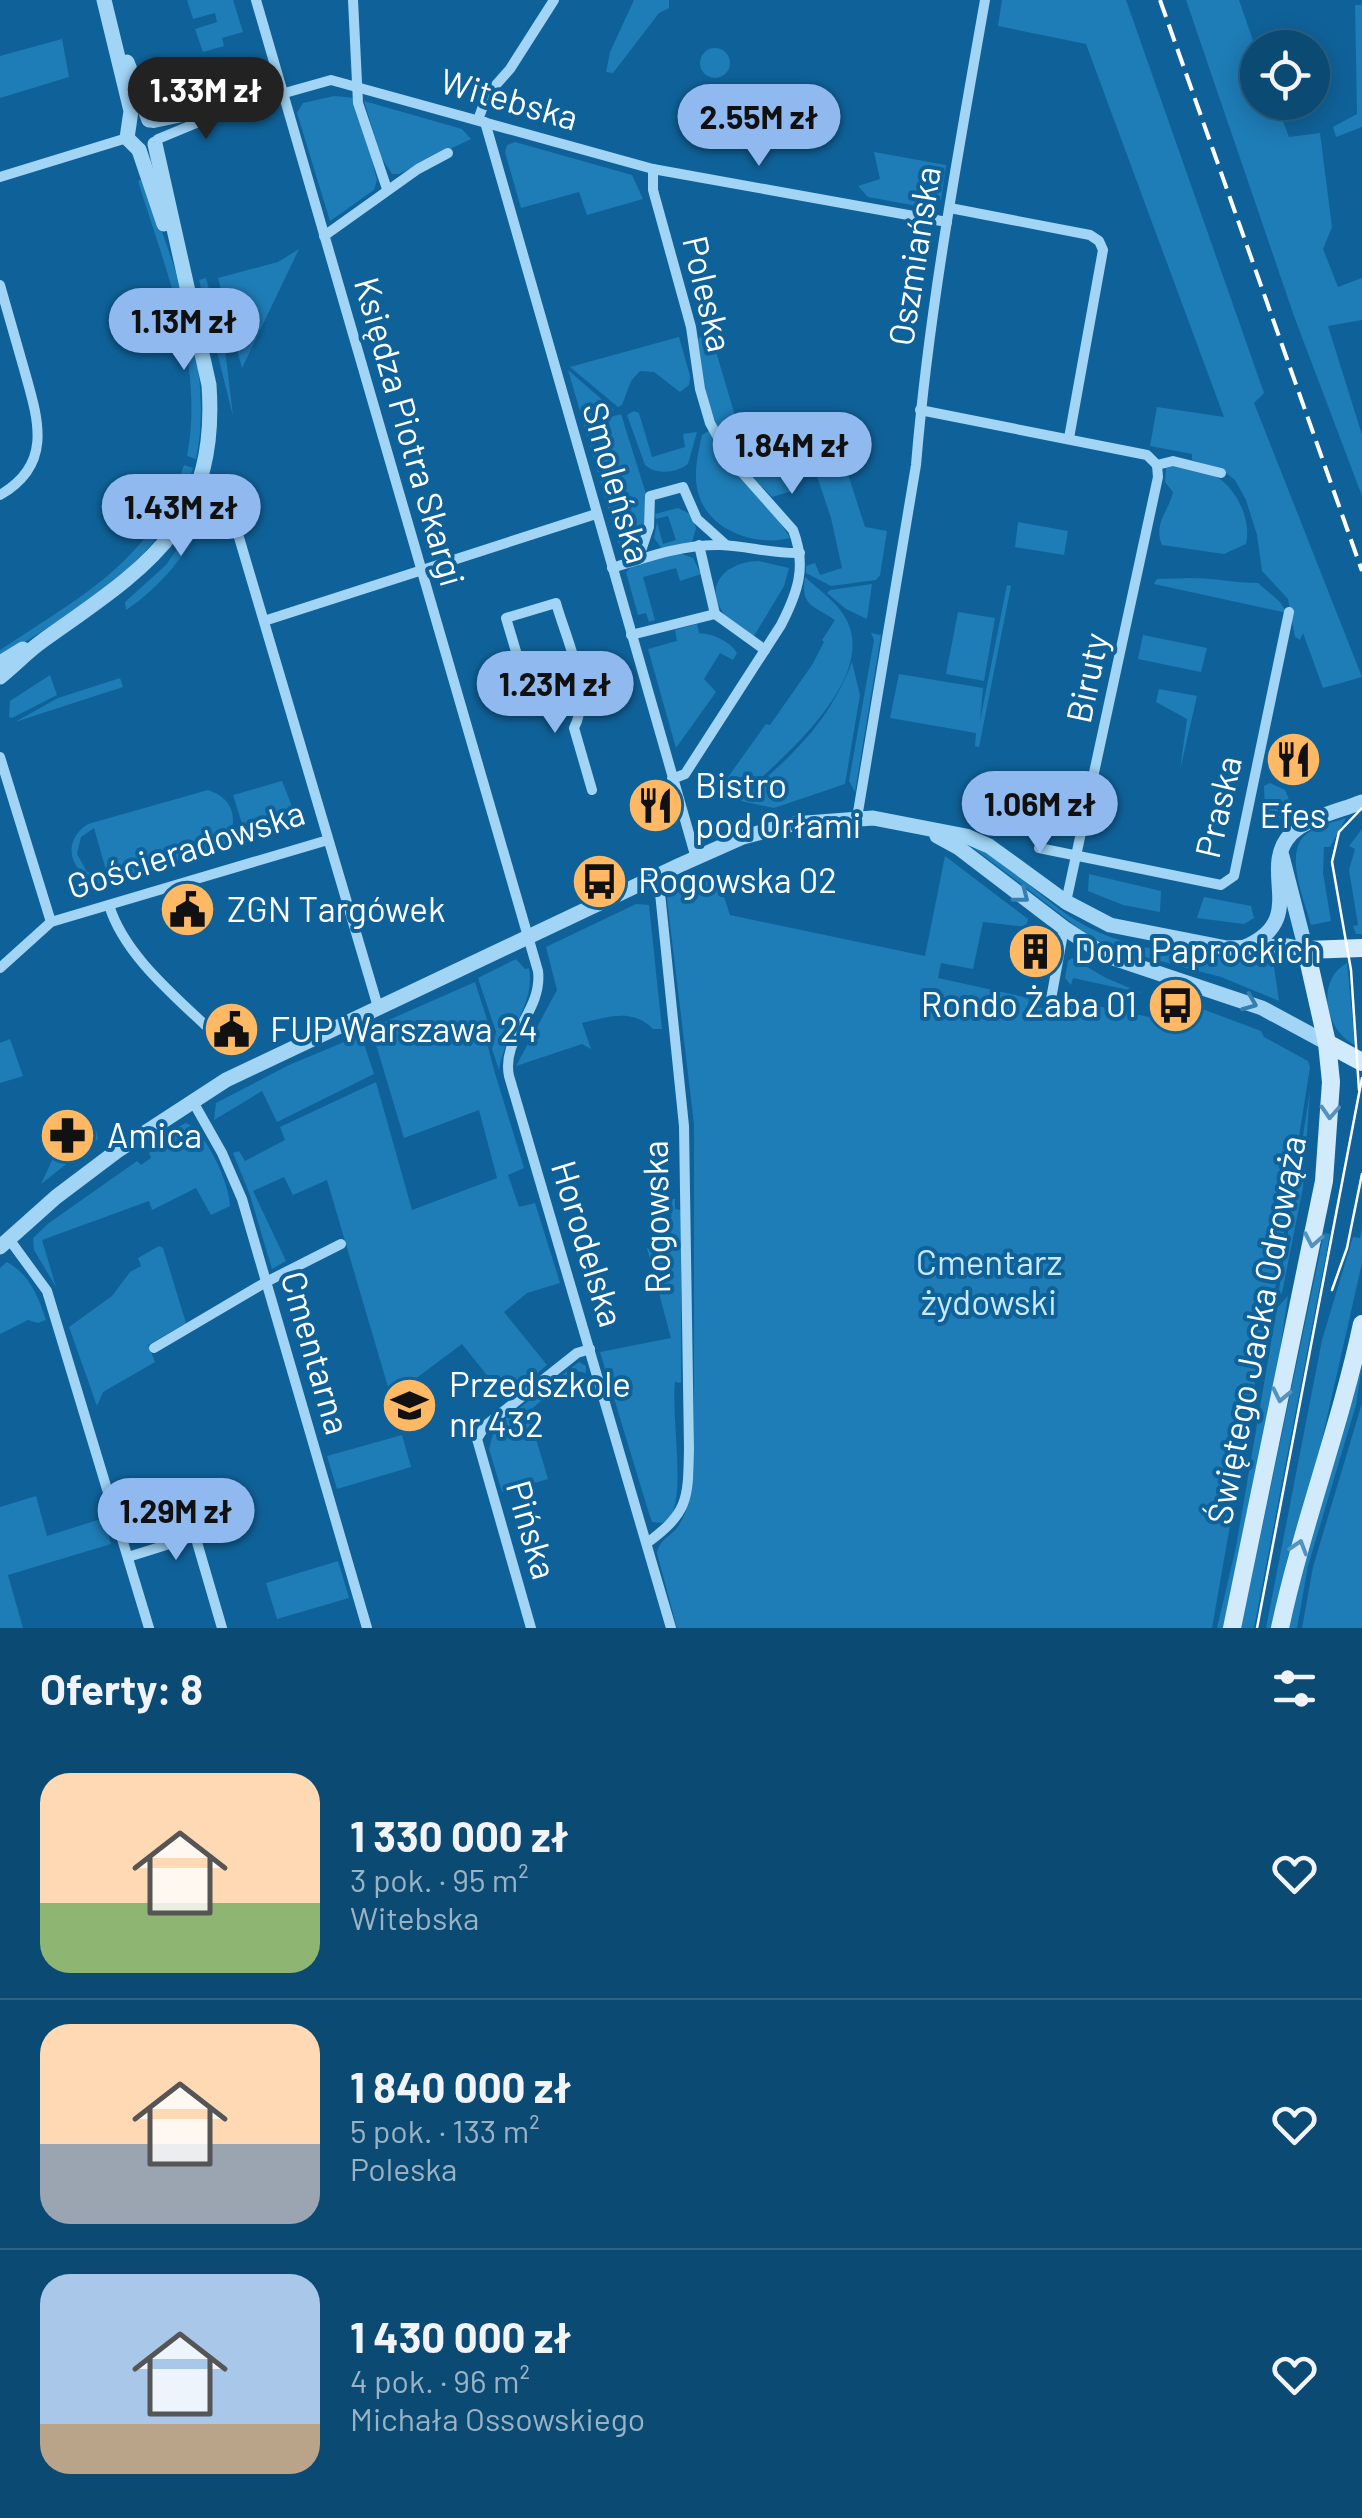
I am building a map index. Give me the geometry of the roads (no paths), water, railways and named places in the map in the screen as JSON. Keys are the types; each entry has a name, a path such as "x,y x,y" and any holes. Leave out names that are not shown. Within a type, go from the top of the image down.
{"main road":[{"path":"1306,950 1362,948"},
{"name":"Świętego Jacka Odrowąża","path":"1232,1628 1324,1181 1331,1089 1326,1043 1306,950"},
{"path":"1326,1043 1362,1062"},
{"path":"1280,1628 1296,1556 1348,1391 1362,1324"}],"street":[{"name":"Księdza Piotra Skargi","path":"256,0 527,937"},
{"path":"353,0 358,104 388,190"},
{"path":"482,121 487,95 510,69 554,0"},
{"name":"Oszmiańska","path":"857,818 916,465 947,222 985,0"},
{"path":"0,678 37,645 136,574 176,528 205,466 210,403 205,358 145,134 131,112 104,1"},
{"name":"Witebska","path":"0,177 324,80 653,170 947,222"},
{"name":"Smoleńska","path":"482,121 696,858"},
{"path":"324,236 448,153"},
{"name":"Poleska","path":"653,170 653,190 691,327 698,378 710,423 730,459 789,523 800,553"},
{"path":"950,208 1090,235 1099,241 1102,250 1069,438"},
{"path":"0,285 39,432 32,464 19,483 0,496"},
{"path":"920,410 1147,455 1157,465 1174,461 1222,473"},
{"name":"Biruty","path":"1066,902 1126,634 1158,477 1157,465"},
{"name":"Gościeradowska","path":"0,968 51,922 328,840 228,503 220,494 198,484"},
{"path":"638,560 648,527 650,496 683,487 697,520 726,545"},
{"path":"264,622 596,514"},
{"path":"698,545 715,614 764,650"},
{"path":"612,568 698,545 726,545 774,554 800,553 802,572 798,588 764,650 685,774 672,779"},
{"path":"576,671 526,685 506,618 556,603 576,671 581,705 574,728 592,790"},
{"name":"Praska","path":"1039,848 1221,886 1232,878 1288,612"},
{"path":"631,635 715,614"},
{"path":"0,663 37,645"},
{"path":"0,757 51,922"},
{"path":"1240,948 1258,940 1278,921 1286,841 1303,824 1362,802"},
{"path":"149,1628 47,1292 3,1237 116,1151 192,1100 378,1007 655,876 767,830 857,818 976,840 1066,902 1110,926 1180,941 1306,950 1282,856"},
{"path":"920,828 959,848 1064,928 1124,964 1262,1008 1326,1043"},
{"path":"328,840 378,1007"},
{"name":"Rogowska","path":"647,1543 679,1517 688,1482 684,1126 660,893 655,876"},
{"path":"109,905 114,922 154,974 205,1025"},
{"path":"1049,1010 1064,928"},
{"name":"Horodelska","path":"527,937 538,971 538,990 506,1064 671,1628"},
{"name":"Cmentarna","path":"192,1100 242,1199 367,1628"},
{"path":"154,1348 266,1282 341,1244"},
{"name":"Pińska","path":"531,1628 478,1435 577,1353 590,1349"},
{"path":"186,1508 222,1628"},
{"path":"128,1557 195,1536"}],"tram line":[{"path":"1359,1090 1351,970 1332,862 1339,832 1362,808"},
{"path":"1257,1628 1362,1078"},
{"path":"1332,1290 1347,1248 1362,1174"}],"railway":[{"path":"1160,0 1362,571"}],"place":[{"name":"Efes","path":"1293,760"},
{"name":"Bistro pod Orłami","path":"656,806"},
{"name":"Rogowska 02","path":"599,881"},
{"name":"ZGN Targówek","path":"188,910"},
{"name":"Dom Paprockich","path":"1035,951"},
{"name":"Rondo Żaba 01","path":"1176,1005"},
{"name":"FUP Warszawa 24","path":"231,1030"},
{"name":"Amica","path":"68,1136"},
{"name":"Przedszkole nr 432","path":"410,1405"}],"park label":[{"name":"Cmentarz żydowski","path":"989,1283"}]}
